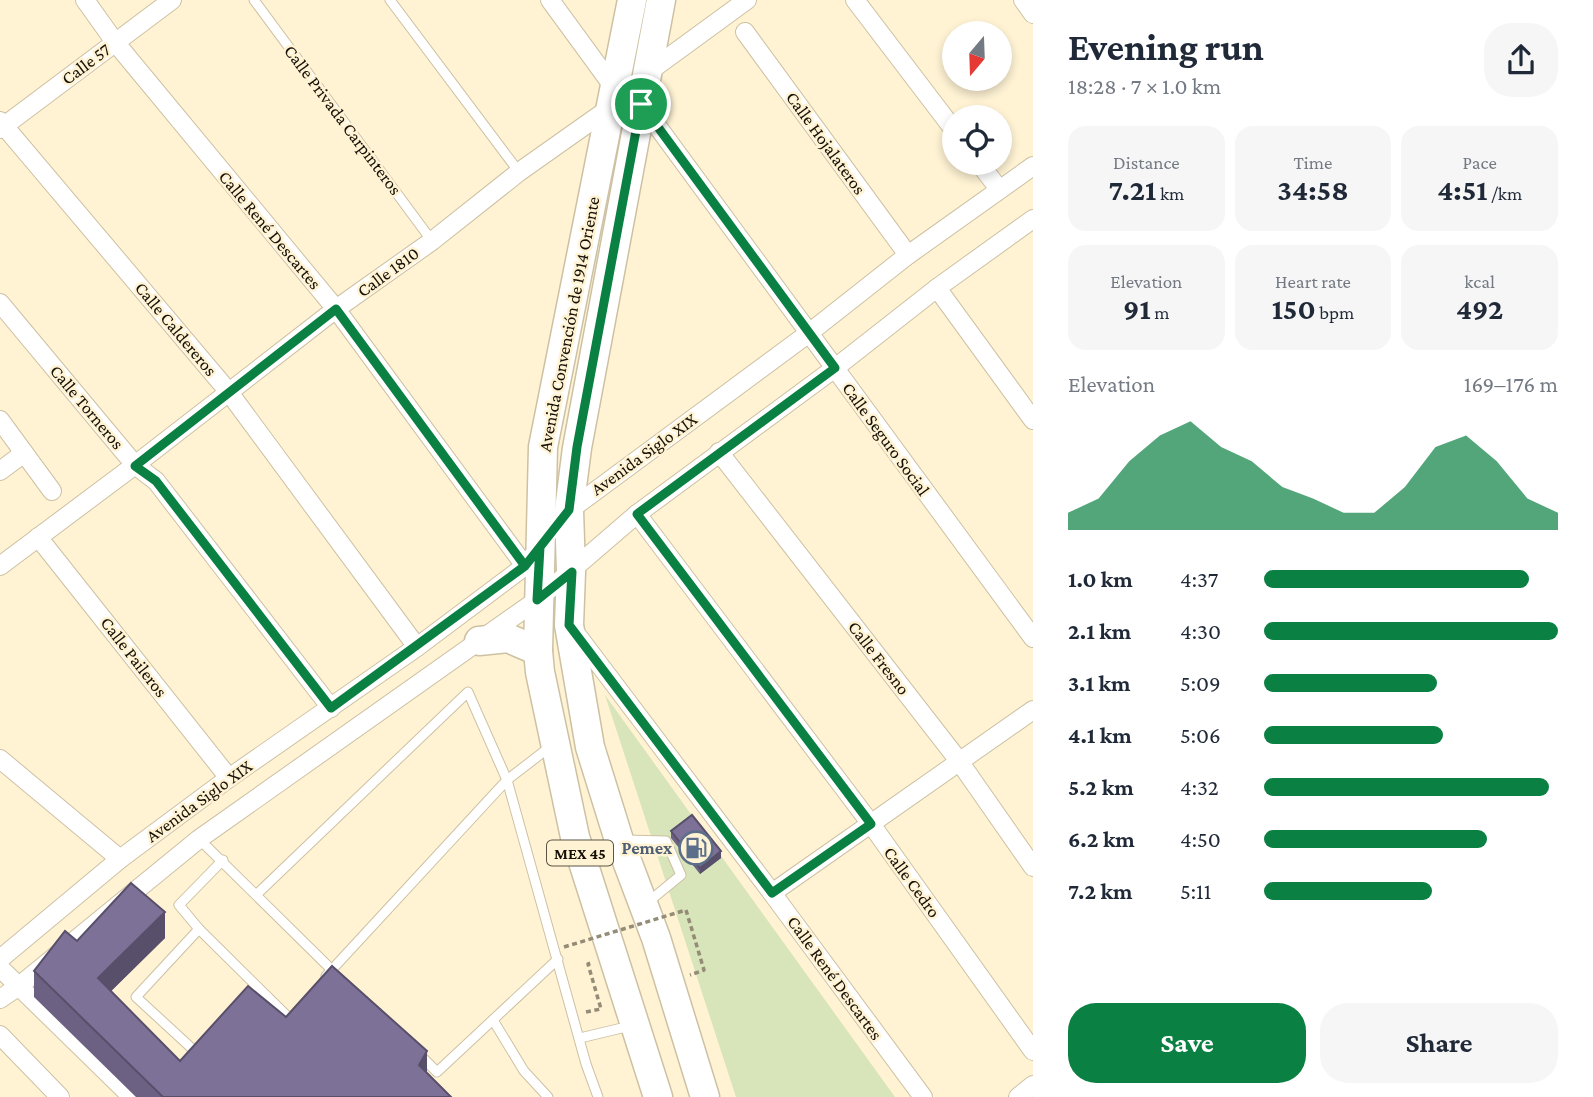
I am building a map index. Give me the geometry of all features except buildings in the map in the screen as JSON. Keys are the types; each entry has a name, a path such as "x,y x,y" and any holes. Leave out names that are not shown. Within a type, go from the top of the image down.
{"main road":[{"name":"Avenida Convención de 1914 Oriente","path":"632,0 543,447 532,557 540,672 575,837 658,1097"},
{"name":"Avenida Convención de 1914 Oriente","path":"661,0 577,447 569,510 572,572 569,625 590,747 619,840 656,938 705,1097"},
{"path":"479,641 508,638 538,651"}],"street":[{"name":"Calle René Descartes","path":"85,0 115,42 336,309 532,557"},
{"name":"Calle 57","path":"1,125 172,0"},
{"path":"550,0 613,98"},
{"path":"647,73 747,0"},
{"path":"855,0 942,114"},
{"path":"1023,0 1033,14"},
{"name":"Calle Hojalateros","path":"746,32 908,255"},
{"name":"Calle 1810","path":"0,566 135,466 336,309 432,241 613,98"},
{"name":"Calle Seguro Social","path":"641,104 1033,638"},
{"name":"Calle Caldereros","path":"1,125 228,391 417,647"},
{"name":"Avenida Siglo XIX","path":"0,958 120,859 229,778 417,647 532,557 569,510 809,333 908,255 1033,166"},
{"path":"988,175 999,189"},
{"name":"Avenida Siglo XIX","path":"0,999 199,839 537,600 637,514 835,368 937,288 1030,227"},
{"path":"937,288 1033,420"},
{"name":"Calle Torneros","path":"0,303 135,466 156,481 331,708"},
{"path":"0,420 52,491"},
{"name":"Calle Fresno","path":"719,452 959,761 1033,867"},
{"path":"0,471 24,453"},
{"name":"Calle Cedro","path":"637,514 871,824 1033,1051"},
{"name":"Calle Paileros","path":"38,537 229,778"},
{"name":"Calle René Descartes","path":"569,625 923,1097"},
{"path":"772,893 1033,710"},
{"path":"0,759 120,859"},
{"path":"0,968 132,1097"},
{"path":"0,1035 60,1097"},
{"path":"1018,1097 1033,1085"}],"lane":[{"name":"Calle Privada Carpinteros","path":"254,0 432,241"},
{"path":"390,0 519,172"},
{"path":"257,894 468,692 507,780 586,1063 598,1097"},
{"path":"323,979 507,780 555,743"},
{"path":"199,839 341,978"},
{"path":"619,840 666,841 681,875 644,905"},
{"path":"223,860 179,905 199,929 288,1019 297,1009"},
{"path":"199,929 136,997 198,1056 206,1048"},
{"path":"408,1043 437,1072 558,959"},
{"path":"251,1001 261,991"},
{"path":"493,1020 524,1071 548,1097"},
{"path":"580,1038 635,1024"}],"path":[{"path":"564,947 685,910 704,970 689,975"},
{"path":"586,1013 601,1009 587,964"}],"green space":[{"path":"605,695 895,1097 736,1097"}],"place":[{"name":"Pemex","path":"696,848"}],"route":[{"path":"641,104 577,447 569,510 525,566 417,647 331,708 156,481 135,466 336,309 525,566 540,547 537,600 572,572 569,625 772,893 871,824 637,514 835,368 641,104"}]}
